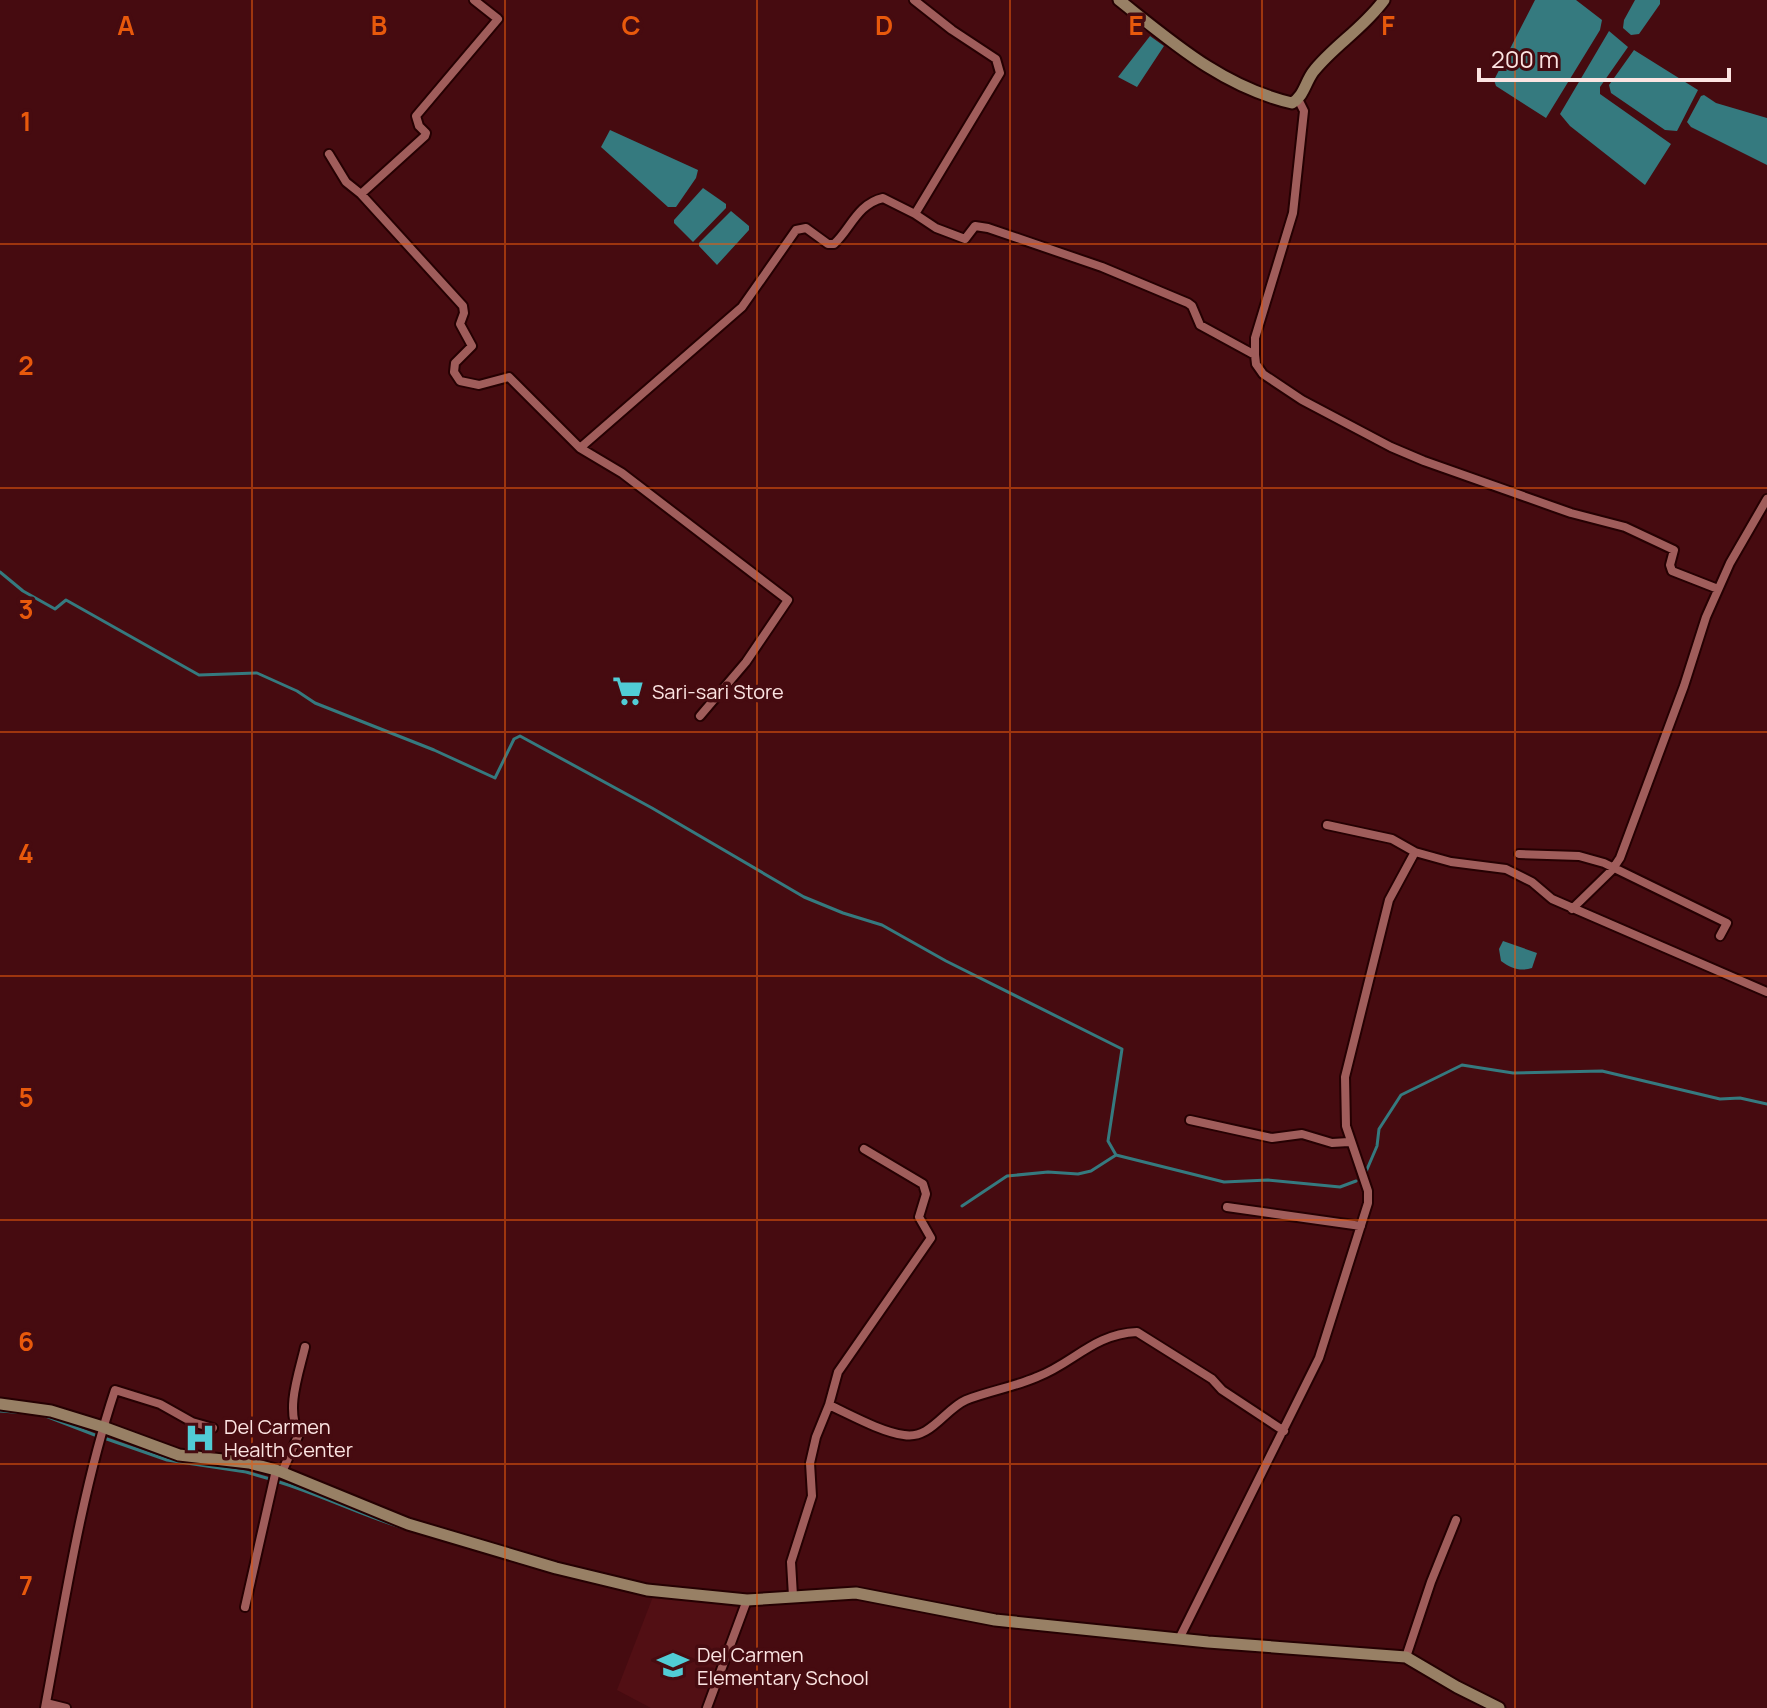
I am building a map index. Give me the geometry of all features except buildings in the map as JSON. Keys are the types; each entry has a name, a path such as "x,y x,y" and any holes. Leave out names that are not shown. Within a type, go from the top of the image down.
{"street":[{"path":"361,194 425,136 416,116 498,19 474,0"},
{"path":"914,0 996,59 1000,73 915,214"},
{"path":"1119,0 1199,63 1228,80 1288,102 1303,90 1314,71 1364,25 1384,0"},
{"path":"1303,90 1296,199 1255,338 1256,364 1263,374 1302,400 1391,447 1571,513 1625,527 1674,550 1670,565 1672,571 1718,589"},
{"path":"329,154 346,182 361,194 463,306 460,324 472,346 455,363 454,372 460,381 479,385 509,377 590,456 622,473 788,600 746,662 700,716"},
{"path":"580,448 742,307 796,230 806,228 828,244 834,244 850,220 876,199 883,198 936,228 965,239 975,226 988,228 1131,279 1188,303 1200,325 1255,355"},
{"path":"1572,909 1613,868 1632,827 1718,589 1767,499"},
{"path":"1327,825 1392,839 1415,852 1451,862 1506,869 1572,909 1767,992"},
{"path":"1179,1639 1319,1358 1368,1203 1368,1191 1346,1126 1345,1077 1389,900 1415,852"},
{"path":"1519,854 1579,856 1613,868 1727,923 1720,936"},
{"path":"1190,1120 1272,1138 1302,1134 1332,1143 1349,1142"},
{"path":"793,1596 791,1562 812,1496 810,1463 838,1372 931,1238 919,1217 926,1194 923,1184 864,1149"},
{"path":"1227,1207 1361,1226"},
{"path":"829,1405 905,1436 919,1434 930,1429 938,1419 964,1401 1051,1371 1104,1337 1137,1332 1212,1379 1222,1390 1284,1431"},
{"path":"245,1607 279,1471 299,1434 293,1418 293,1405 305,1347"},
{"path":"66,1708 45,1706 70,1564 115,1390 160,1404 192,1422 213,1428"},
{"path":"0,1404 51,1411 179,1455 249,1463 279,1471 408,1524 556,1568 647,1590 747,1600 856,1593 995,1620 1179,1639 1406,1657 1499,1708"},
{"path":"1406,1657 1456,1520"},
{"path":"707,1708 747,1600"}],"shaded area":[{"name":"Del Carmen Elementary School","path":"654,1594 741,1608 704,1708 651,1708 617,1690"}],"water":[{"path":"1535,0 1576,0 1602,20 1600,30 1546,118 1496,86 1494,80"},
{"path":"1635,0 1660,0 1660,4 1639,34 1631,35 1623,28"},
{"path":"1609,31 1628,47 1600,87 1600,94 1671,144 1645,185 1570,126 1560,114"},
{"path":"1150,36 1164,46 1137,87 1118,77"},
{"path":"1634,50 1698,90 1677,131 1665,130 1611,93 1609,85"},
{"path":"1704,95 1716,103 1767,118 1767,165 1691,127 1687,122"},
{"path":"610,130 698,170 676,207 668,207 601,147"},
{"path":"703,188 726,204 726,208 693,242 674,220"},
{"path":"731,211 749,226 749,230 717,265 699,243"},
{"path":"1503,941 1537,953 1532,968 1516,969 1501,961 1499,949"}],"waterway":[{"path":"0,572 23,591 55,609 66,600 199,675 257,673 315,703 495,778 514,739 520,736 652,808 804,897 882,925 946,961 1122,1049 1108,1141 1116,1155 1224,1182 1268,1180 1340,1187 1356,1181"},
{"path":"1365,1174 1377,1146 1379,1129 1401,1095 1462,1065 1513,1073 1602,1071 1720,1099 1740,1098 1767,1104"},
{"path":"962,1206 1007,1176 1048,1172 1078,1174 1091,1171 1116,1155"},
{"path":"0,1411 28,1413"},
{"path":"43,1415 100,1437"},
{"path":"104,1438 167,1460 246,1472 270,1479"},
{"path":"276,1481 427,1535"}],"place":[{"name":"Sari-sari Store","path":"628,691"},
{"name":"Del Carmen Health Center","path":"200,1438"},
{"name":"Del Carmen Elementary School","path":"673,1665"}]}
